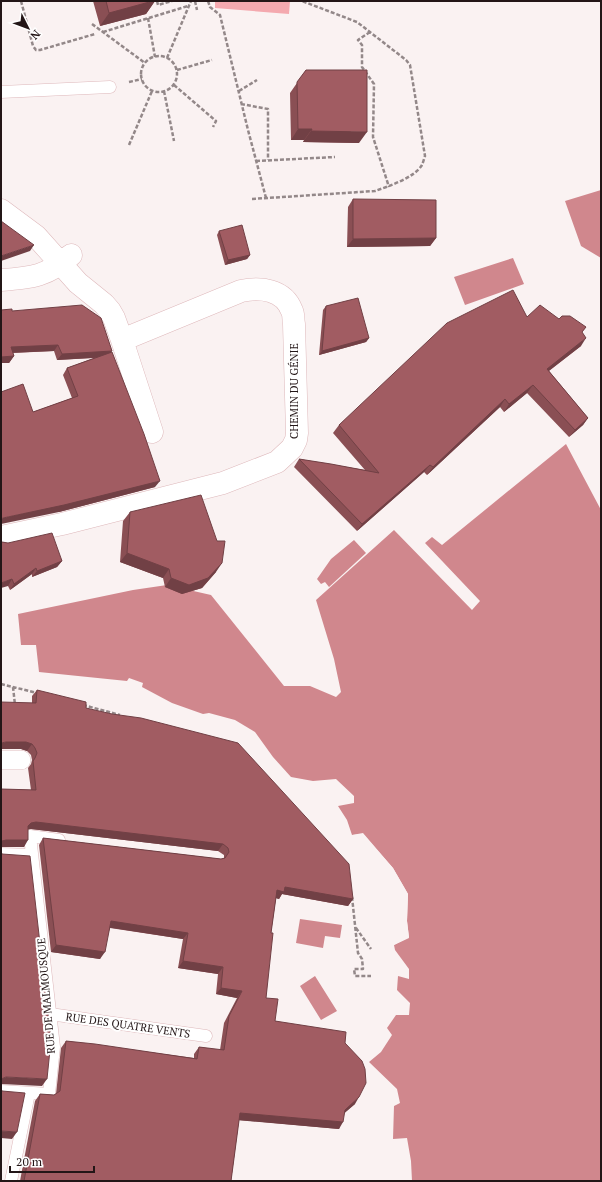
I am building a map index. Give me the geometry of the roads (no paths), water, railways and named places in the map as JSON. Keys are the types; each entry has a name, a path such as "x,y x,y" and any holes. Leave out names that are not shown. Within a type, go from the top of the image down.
{"street":[{"path":"1,210 66,259 78,283 104,304 114,318 152,432"},
{"path":"1,280 43,274 66,259"},
{"name":"CHEMIN DU GÉNIE","path":"1,538 223,483 277,462 292,448 296,440 297,433 294,324 292,312 287,302 273,292 258,288 241,291 122,340"},
{"path":"1,760 21,760"}],"lane":[{"path":"1,92 110,87"},
{"name":"RUE DE MALMOUSQUE","path":"29,1093 49,1094 54,1046 30,836 69,841"},
{"path":"1,854 32,855"},
{"name":"RUE DES QUATRE VENTS","path":"50,1014 206,1036"},
{"path":"1,1090 29,1093 11,1181"}]}
